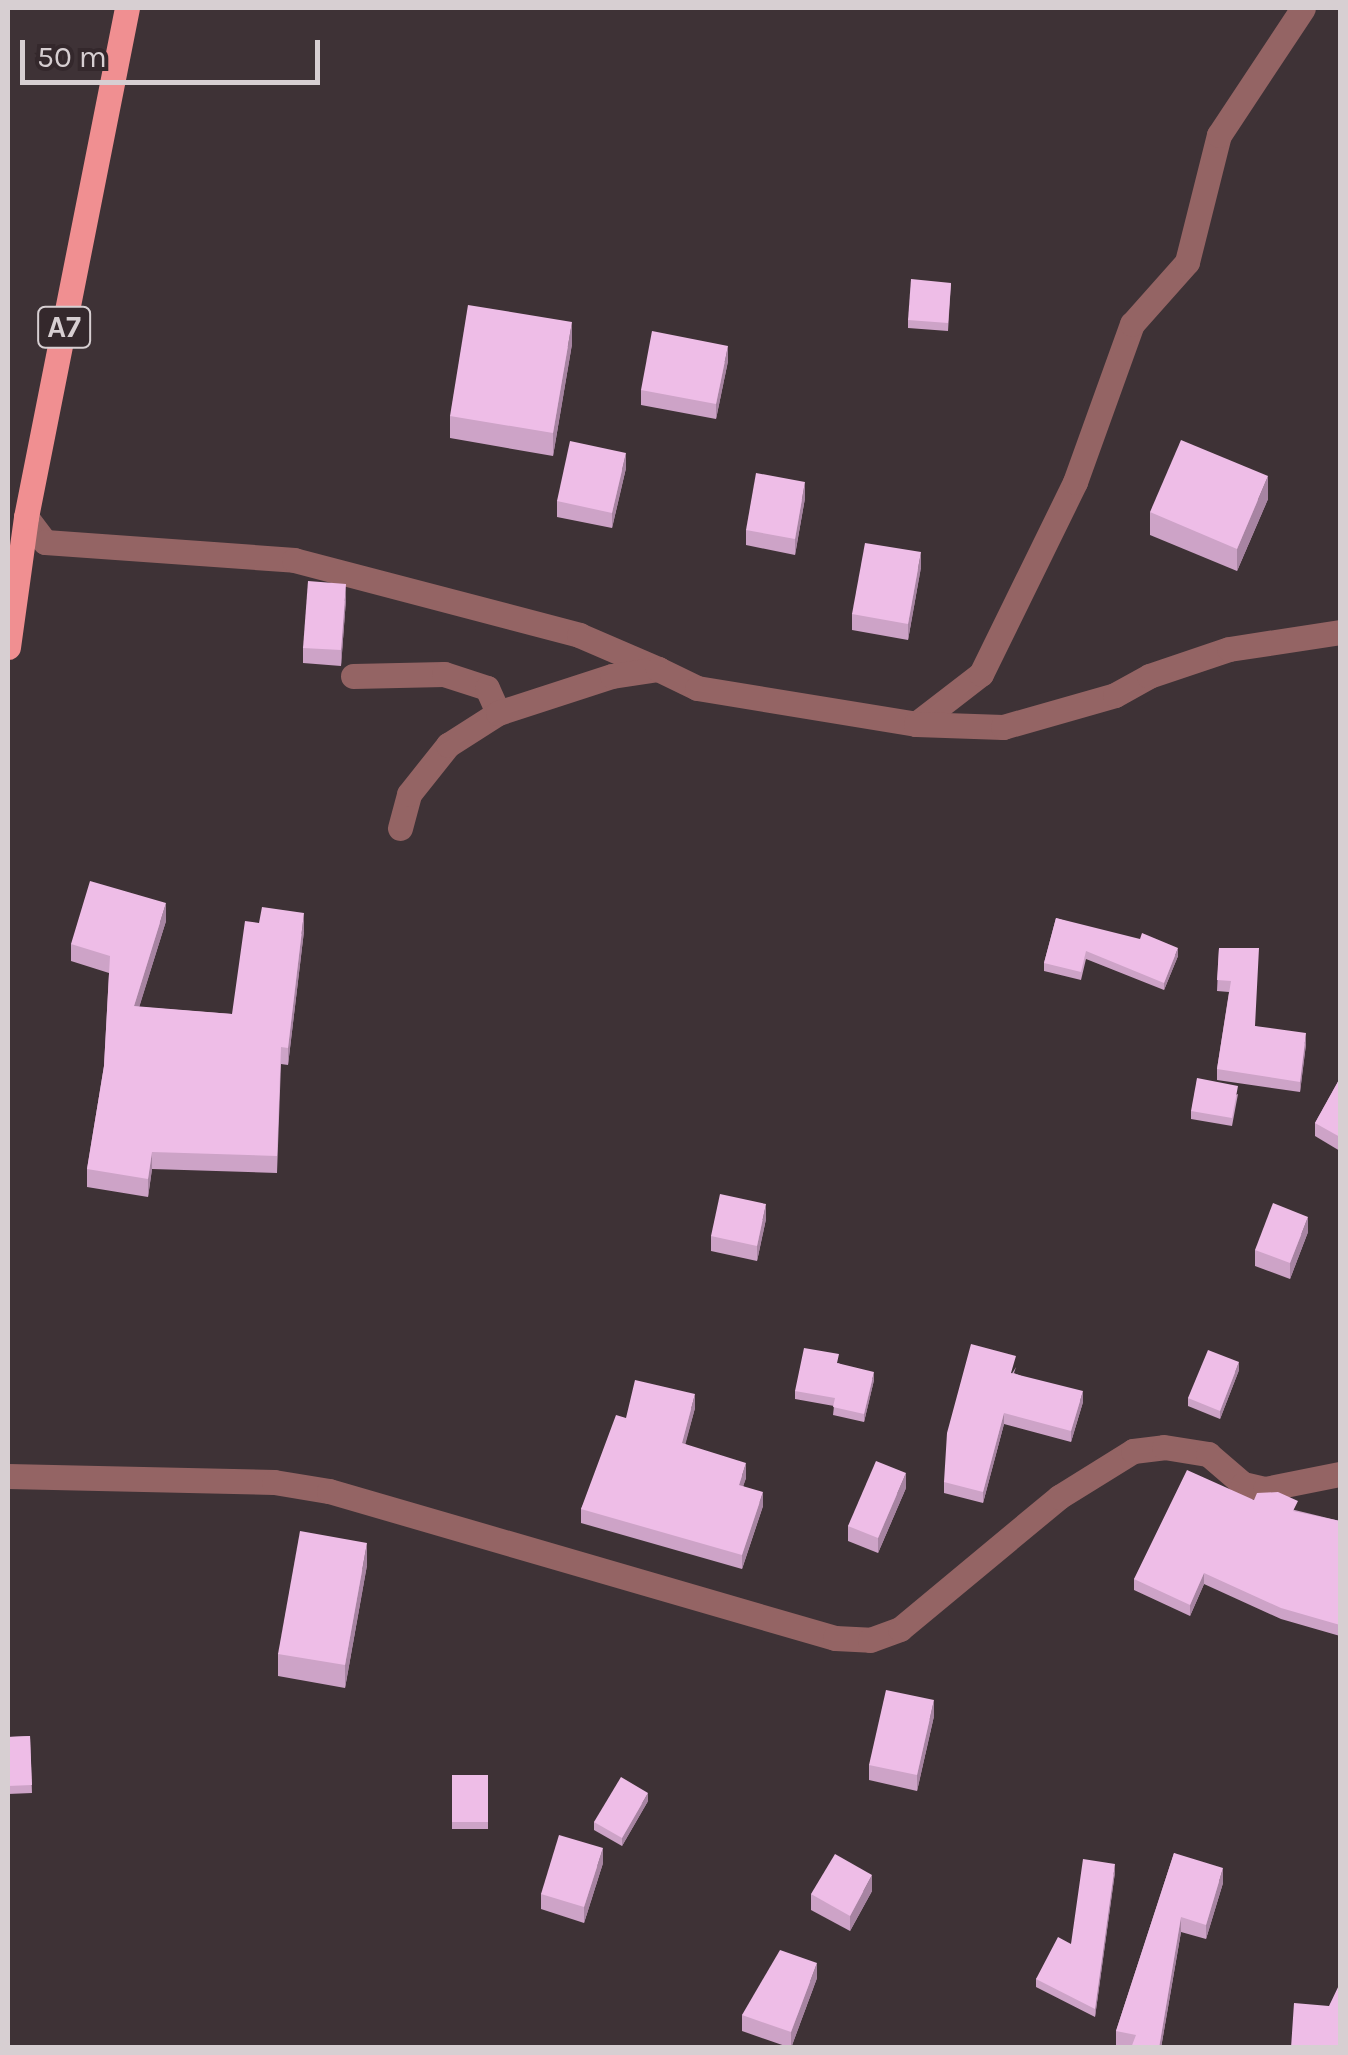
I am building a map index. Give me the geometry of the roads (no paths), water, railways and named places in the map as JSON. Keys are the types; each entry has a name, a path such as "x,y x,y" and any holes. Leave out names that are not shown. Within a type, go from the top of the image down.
{"main road":[{"name":"A7","path":"8,647 26,518 127,8"}],"street":[{"path":"916,724 980,674 1075,482 1132,324 1187,262 1219,135 1304,8"},
{"path":"26,518 45,542 294,560 579,634 697,688 916,724 1003,727 1115,695 1149,676 1230,649 1340,632"},
{"path":"400,828 408,794 448,745 498,713 612,676 658,668"},
{"path":"354,676 444,674 487,688 498,713"},
{"path":"8,1476 243,1481 329,1491 834,1638 870,1640 900,1629 1059,1498 1132,1451 1164,1447 1208,1454 1243,1484 1264,1490 1340,1474"}]}
